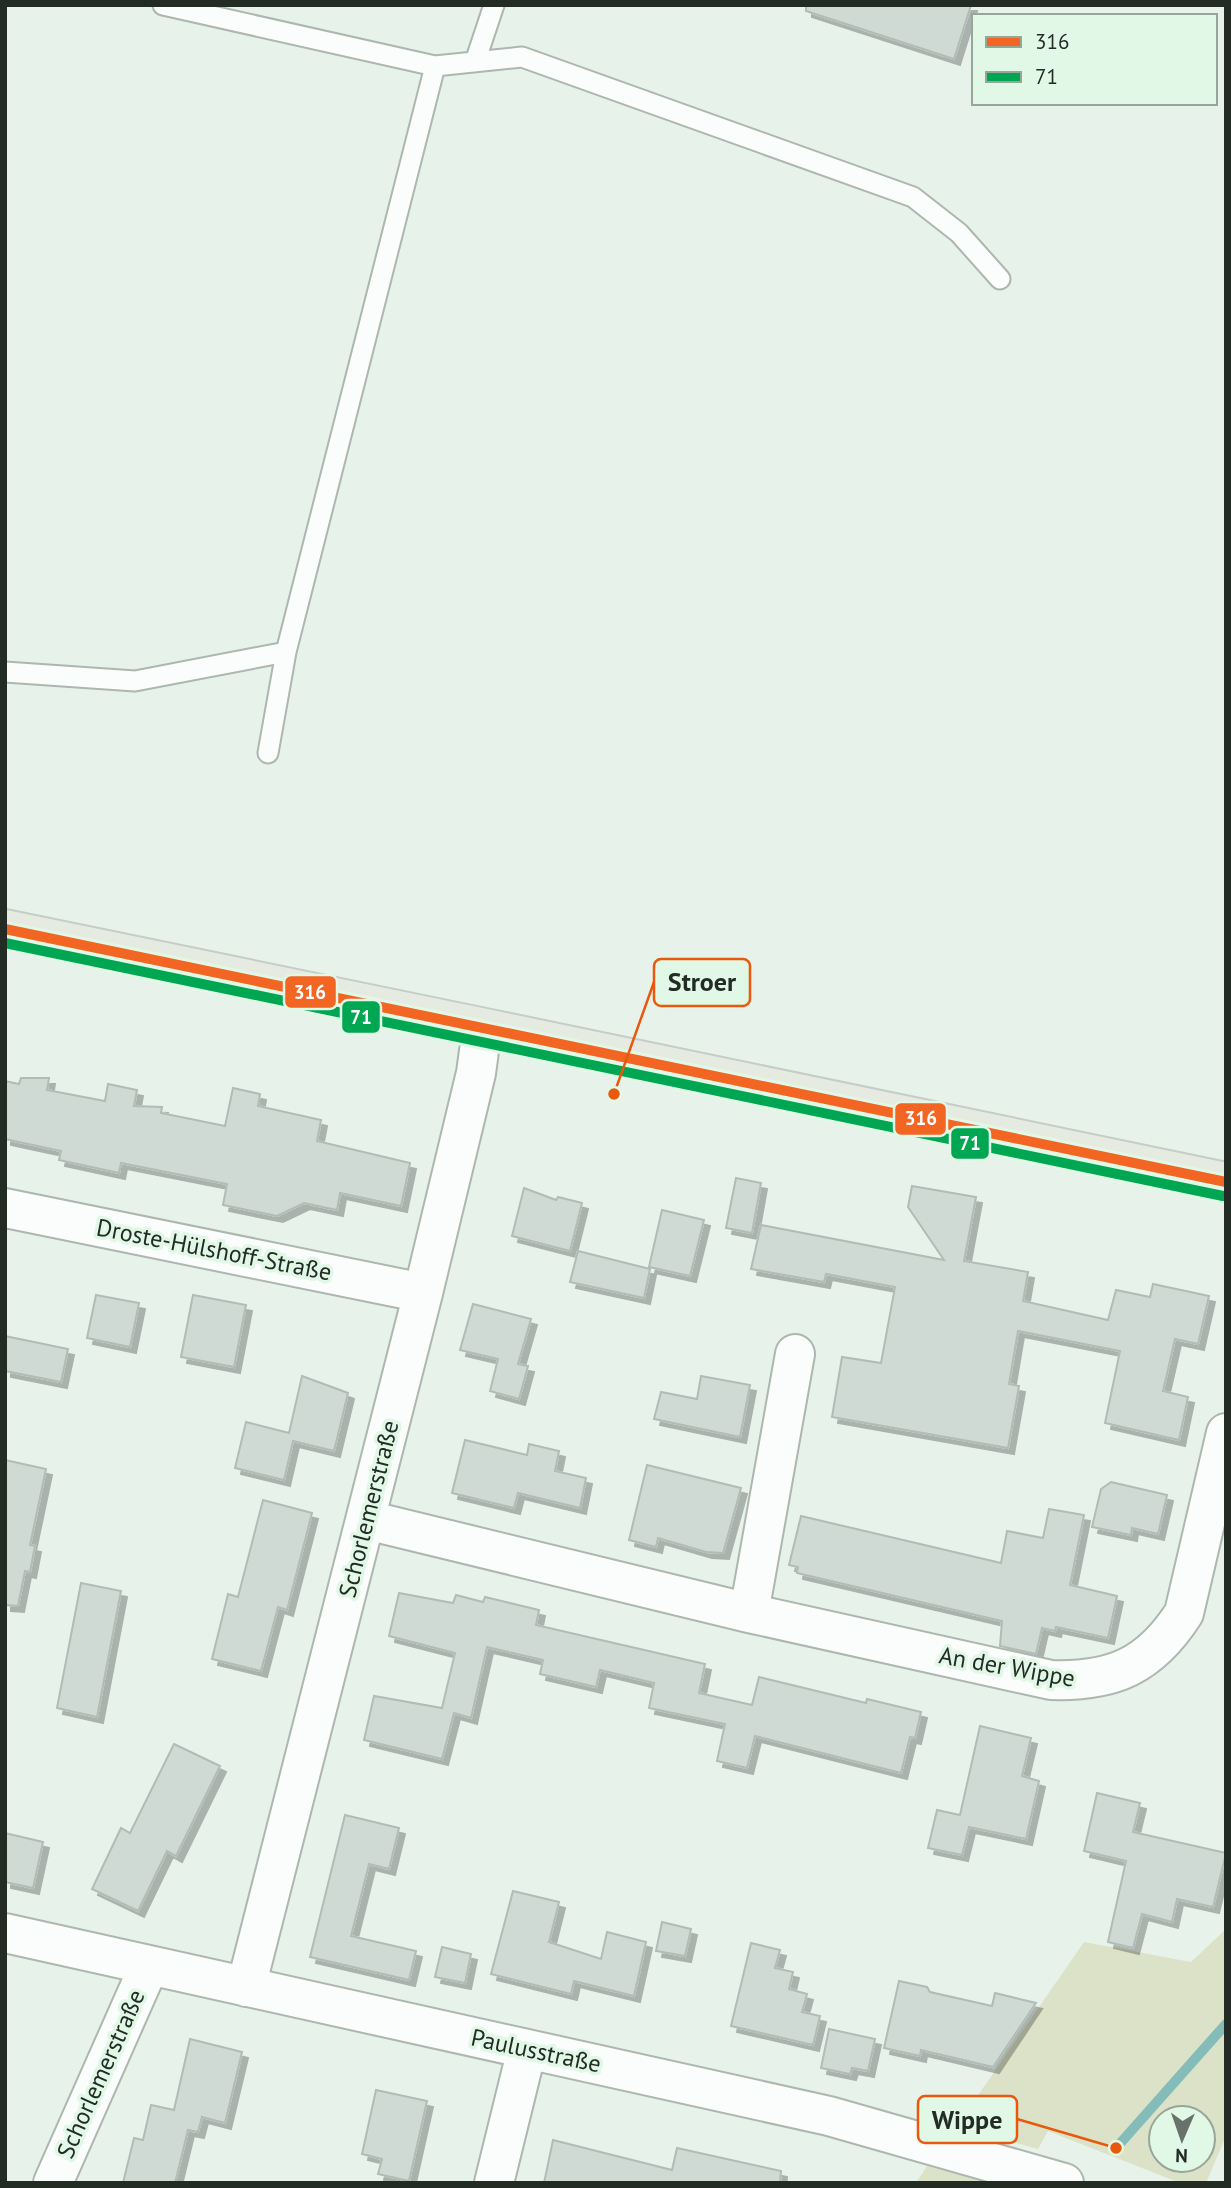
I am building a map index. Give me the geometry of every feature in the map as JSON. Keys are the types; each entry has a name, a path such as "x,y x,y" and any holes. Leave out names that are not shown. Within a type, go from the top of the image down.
{"main road":[{"path":"5,929 482,1029 814,1094 1226,1182"}],"street":[{"name":"Schorlemerstraße","path":"246,1987 424,1293 476,1073 482,1029"},
{"name":"Droste-Hülshoff-Straße","path":"5,1208 424,1293"},
{"path":"749,1613 795,1354"},
{"name":"An der Wippe","path":"367,1520 749,1613 1051,1680 1087,1681 1120,1672 1146,1657 1168,1637 1184,1613 1226,1433"},
{"name":"Paulusstraße","path":"5,1933 830,2116 1062,2182"},
{"name":"Schorlemerstraße","path":"53,2183 149,1966"},
{"path":"494,2183 527,2049"}],"lane":[{"path":"163,5 435,66 522,57 913,197 959,233 1000,279"},
{"path":"475,62 494,5"},
{"path":"268,753 286,652 435,66"},
{"path":"5,672 135,681 286,652"}],"green space":[{"path":"1226,1929 1226,2136 1217,2157 1217,2104 1147,2104 1147,2170 1048,2131 1038,2149 956,2127 1084,1942 1191,1962"},
{"path":"927,2166 990,2183 916,2183"},
{"path":"1157,2174 1210,2174 1206,2183 1180,2183"}],"building":[{"path":"806,5 971,5 954,59 806,11"},
{"path":"21,1078 49,1078 47,1090 105,1101 108,1084 137,1090 134,1106 162,1107 161,1113 225,1126 233,1088 260,1094 258,1106 321,1120 317,1141 410,1163 401,1206 340,1193 337,1210 304,1203 277,1216 223,1205 227,1184 121,1163 119,1173 59,1160 61,1151 5,1139 5,1081 19,1084"},
{"path":"736,1178 761,1183 752,1233 726,1228"},
{"path":"912,1186 976,1197 964,1261 1028,1272 1023,1301 1108,1320 1116,1290 1150,1297 1153,1284 1209,1296 1198,1344 1175,1339 1163,1391 1188,1397 1179,1440 1105,1423 1120,1351 1018,1331 1009,1384 1019,1386 1008,1448 832,1417 842,1357 881,1363 895,1287 826,1274 824,1282 751,1269 761,1225 944,1260 908,1207"},
{"path":"524,1188 556,1200 558,1197 582,1203 570,1251 512,1236"},
{"path":"662,1210 704,1220 690,1276 649,1267"},
{"path":"578,1251 650,1269 644,1298 570,1282"},
{"path":"96,1295 139,1303 130,1347 87,1338"},
{"path":"193,1295 246,1305 234,1367 181,1357"},
{"path":"473,1304 531,1319 518,1364 528,1366 519,1399 490,1391 498,1359 460,1350"},
{"path":"5,1336 68,1349 61,1382 5,1371"},
{"path":"302,1376 348,1393 334,1451 293,1441 284,1480 235,1468 246,1422 289,1433"},
{"path":"701,1376 750,1385 740,1437 654,1419 661,1392 697,1399"},
{"path":"465,1440 527,1455 529,1444 559,1451 555,1471 586,1478 580,1508 518,1493 514,1508 452,1493"},
{"path":"5,1460 46,1469 30,1545 35,1546 30,1572 25,1571 18,1606 5,1605"},
{"path":"647,1465 741,1488 723,1553 706,1552 658,1538 656,1547 629,1540"},
{"path":"1111,1482 1167,1495 1158,1534 1132,1528 1131,1535 1092,1527 1101,1489"},
{"path":"263,1500 312,1513 287,1610 278,1607 261,1671 212,1659 228,1594 238,1597"},
{"path":"1049,1509 1084,1515 1070,1585 1117,1596 1108,1638 1056,1627 1055,1631 1042,1628 1036,1654 1000,1646 1002,1621 797,1573 798,1567 789,1565 801,1516 1001,1563 1007,1531 1043,1538"},
{"path":"81,1583 121,1591 97,1717 57,1708"},
{"path":"399,1593 453,1603 456,1595 483,1602 485,1597 539,1610 536,1625 705,1664 699,1693 752,1705 759,1677 866,1703 867,1699 921,1712 915,1738 910,1737 901,1773 755,1736 747,1768 717,1761 725,1724 649,1708 654,1683 600,1670 596,1687 540,1674 543,1660 487,1647 471,1718 454,1713 442,1759 364,1740 374,1696 442,1708 455,1653 389,1636"},
{"path":"980,1726 1031,1738 1022,1776 1039,1781 1026,1839 969,1827 962,1855 928,1848 937,1810 960,1815"},
{"path":"174,1744 220,1766 176,1856 167,1851 138,1911 92,1889 121,1828 130,1833"},
{"path":"1097,1793 1140,1803 1133,1832 1226,1853 1213,1907 1177,1899 1172,1922 1142,1914 1133,1948 1108,1942 1126,1861 1084,1851"},
{"path":"345,1815 399,1828 389,1869 369,1864 351,1936 416,1951 409,1980 310,1957"},
{"path":"5,1833 43,1842 33,1888 5,1882"},
{"path":"513,1891 559,1902 549,1942 601,1959 607,1932 646,1942 634,1996 574,1981 571,1994 491,1974"},
{"path":"662,1922 691,1929 685,1956 656,1951"},
{"path":"751,1943 780,1950 775,1968 793,1972 789,1989 807,1994 802,2012 820,2016 813,2045 731,2026"},
{"path":"442,1947 471,1954 465,1983 435,1977"},
{"path":"899,1981 927,1987 930,1992 992,2006 995,1993 1036,2003 993,2067 921,2050 920,2056 884,2048"},
{"path":"829,2029 875,2039 868,2071 852,2068 850,2074 821,2068"},
{"path":"190,2039 242,2052 225,2123 202,2117 198,2132 188,2130 175,2183 123,2183 134,2138 143,2140 151,2105 174,2110"},
{"path":"376,2090 427,2101 409,2181 378,2174 382,2159 362,2154"},
{"path":"553,2140 672,2170 677,2148 781,2171 780,2183 544,2183"}],"waterway":[{"path":"1116,2148 1226,2024"}],"transit line":[{"name":"316","path":"5,929 1226,1182"},
{"name":"71","path":"5,943 1223,1196"}],"place":[{"name":"Stroer","path":"614,1094"},
{"name":"Wippe","path":"1116,2148"}]}
